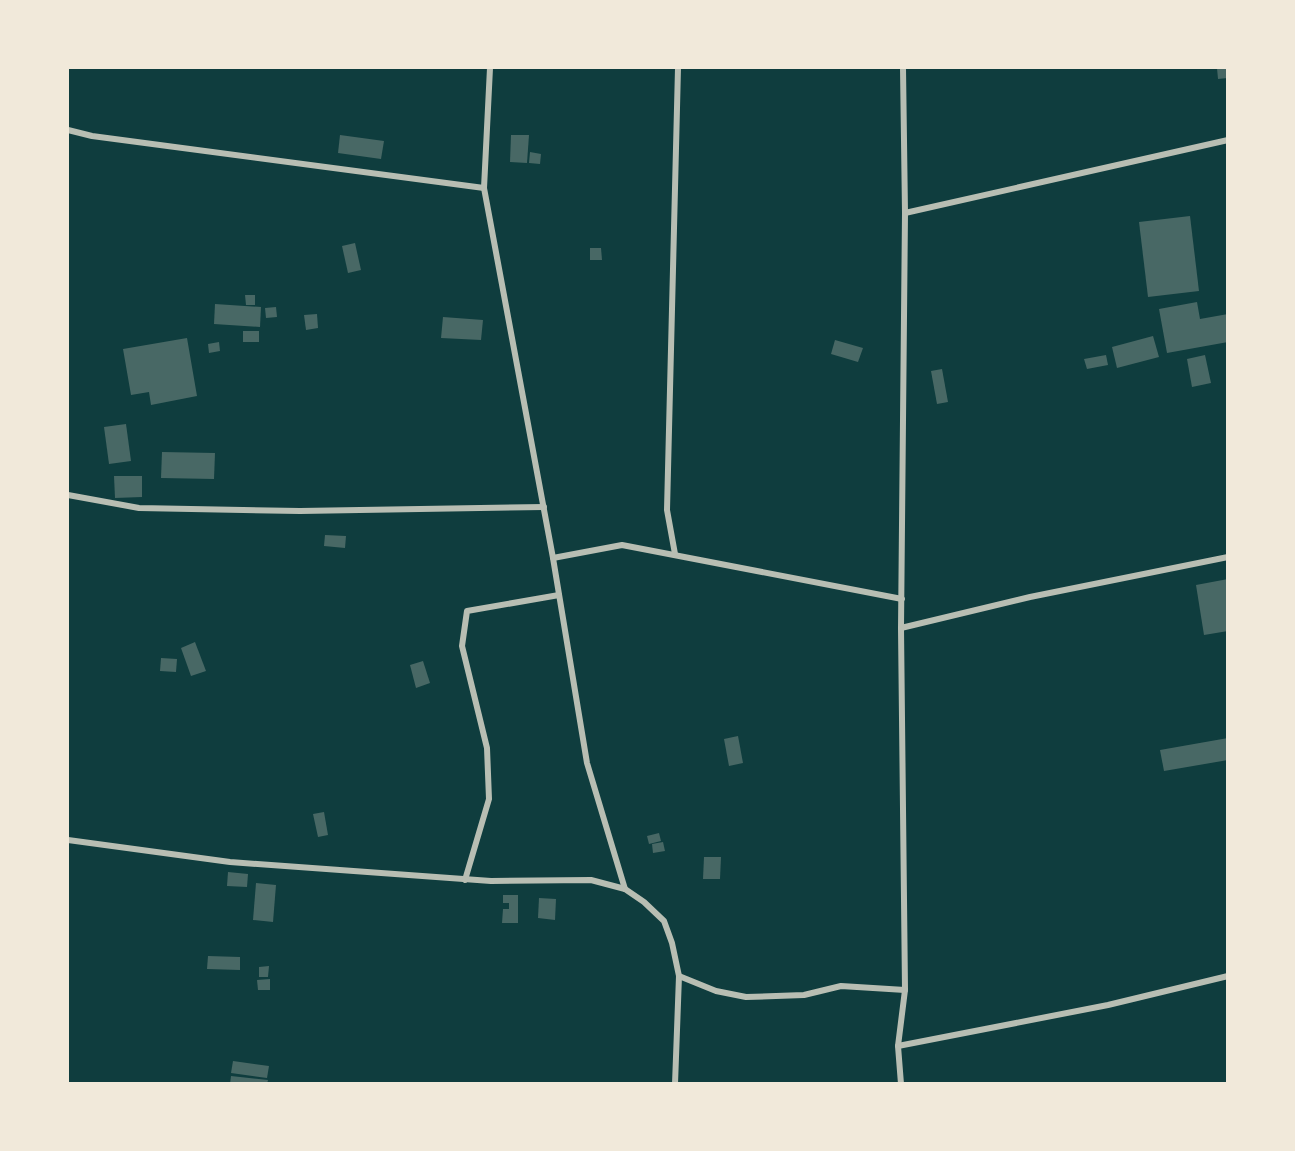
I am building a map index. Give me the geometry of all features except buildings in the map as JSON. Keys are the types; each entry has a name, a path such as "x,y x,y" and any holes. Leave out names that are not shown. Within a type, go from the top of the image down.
{"street":[{"path":"490,68 484,188 500,283 544,507 587,763 625,889"},
{"path":"675,554 667,510 678,68"},
{"path":"902,1083 898,1046 905,990 902,628 905,213 903,68"},
{"path":"68,130 92,136 484,188"},
{"path":"905,213 1227,140"},
{"path":"68,495 139,508 300,511 544,507"},
{"path":"553,558 622,545 902,599"},
{"path":"902,628 1030,597 1227,557"},
{"path":"465,880 489,799 488,748 462,646 466,611 559,596"},
{"path":"68,840 230,862 465,880 591,880 625,889 644,902 664,921 679,976 675,1083"},
{"path":"679,976 716,991 746,997 804,995 841,986 905,990"},
{"path":"898,1046 1108,1005 1227,976"}]}
